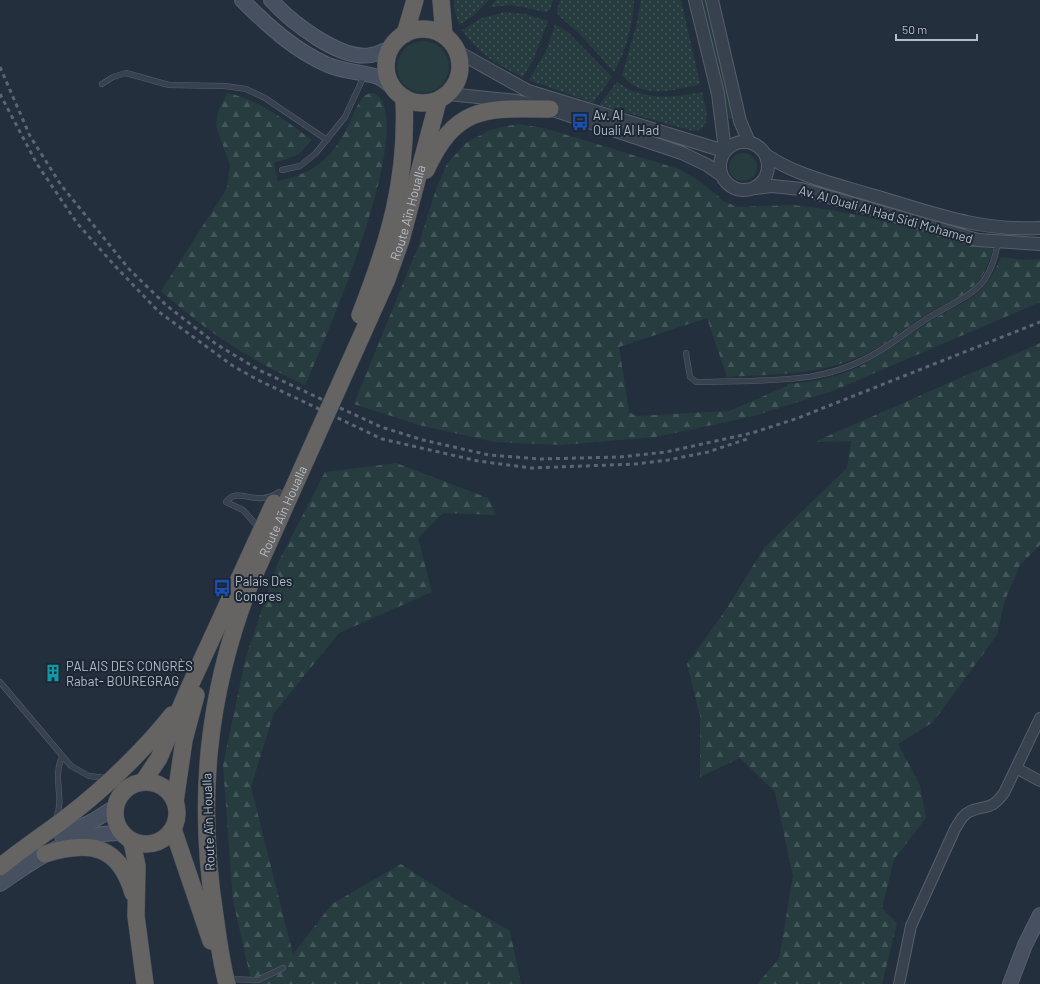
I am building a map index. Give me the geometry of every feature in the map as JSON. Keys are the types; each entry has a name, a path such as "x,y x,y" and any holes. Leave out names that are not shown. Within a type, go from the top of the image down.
{"highway":[{"path":"405,34 415,0"},
{"path":"441,0 444,35"},
{"path":"425,29 435,31 444,35 452,42 458,52 461,63 460,75 455,86 443,98 426,104 415,103 404,98 391,86 386,67 387,57 397,40 405,34 415,30 425,29"},
{"name":"Route Aïn Houalla","path":"143,782 159,758 188,690 261,531 337,371 387,242 399,191 404,152 404,98"},
{"name":"Route Aïn Houalla","path":"225,977 211,891 205,805 207,763 214,709 230,640 238,614 259,564 387,279 401,240 411,201 443,98"},
{"path":"411,201 432,157 447,134 460,121 474,113 490,109 550,109"},
{"path":"126,837 138,844 152,844 164,839 173,829 177,816 175,802 184,740 196,696 224,627 259,564"},
{"path":"0,866 86,802 111,779 164,725 188,690"},
{"path":"145,984 139,946 136,905 137,866 126,837 115,821 115,807 117,801 125,790 136,783 143,782 157,784 163,787 172,796 175,802"},
{"path":"173,829 225,977"},
{"path":"44,854 64,849 84,847 107,853 117,860 124,870 136,905"}],"main road":[{"path":"242,0 266,24 313,58 329,65 364,75 379,77 391,86"},
{"path":"271,0 303,29 330,46 352,54 370,56 391,48"},
{"path":"0,871 51,841 93,821 115,807"},
{"path":"0,884 44,854 57,847 86,836 126,837"},
{"path":"1010,984 1025,945 1040,915"},
{"path":"1020,984 1040,935"}],"street":[{"path":"695,0 718,94 725,151"},
{"path":"712,0 740,121 749,142"},
{"path":"458,52 528,91 725,151"},
{"path":"443,98 516,101 550,109 682,153 707,165 720,174 725,182 731,187 739,190 756,188 763,181 767,172 766,155 756,145 749,142 732,144 720,158 720,174"},
{"name":"Av. Al Ouali Al Had Sidi Mohamed","path":"766,155 797,173 948,219 998,228 1040,228"},
{"name":"Av. Al Ouali Al Had Sidi Mohamed","path":"756,188 772,186 801,189 938,230 978,240 1040,244"},
{"path":"900,984 910,926 955,829 963,816 968,812 986,808 999,800 1004,793 1040,718"},
{"path":"1016,768 1040,781"}],"lane":[{"path":"102,84 113,77 126,74 170,85 225,86 246,89 265,98 327,140"},
{"path":"282,170 305,163 327,140 348,112 364,75"},
{"path":"686,353 690,377 696,382 798,379 822,376 842,370 882,350 928,318 975,291 990,273 998,242"},
{"path":"261,531 251,517 243,510 226,502 230,497 235,495 266,498 279,492"},
{"path":"0,682 62,757 80,772 90,776 111,779"},
{"path":"49,829 58,815 57,774 62,757"},
{"path":"225,977 258,980 283,968"}],"green space":[{"path":"454,0 489,0 473,16 459,25 455,12"},
{"path":"496,0 553,0 550,10 546,12 512,5 489,7"},
{"path":"560,0 634,0 628,37 614,72 579,33 559,16 557,11"},
{"path":"641,0 681,0 700,84 680,89 659,91 648,90 638,88 622,75 637,23"},
{"path":"702,0 706,0 733,119 728,119 725,99"},
{"path":"506,12 525,14 548,21 534,58 523,77 489,58 475,46 462,30 482,18"},
{"path":"555,24 569,33 612,77 593,103 529,80 547,49"},
{"path":"423,41 433,43 441,49 447,57 449,67 447,77 441,85 433,91 423,93 413,91 405,85 399,77 397,67 399,57 405,49 413,43"},
{"path":"617,82 627,88 647,95 680,96 702,92 706,110 706,122 700,130 693,131 599,105"},
{"path":"227,93 239,96 262,106 312,140 298,155 274,163 278,181 301,174 311,169 328,156 342,138 355,110 364,96 371,93 380,98 387,120 384,154 375,195 362,240 330,326 305,385 266,366 230,344 178,306 161,291 227,188 230,165 216,126 218,112"},
{"path":"517,124 544,128 679,169 698,180 725,202 738,207 793,205 826,209 867,217 993,249 988,264 982,275 976,284 969,290 921,318 877,348 842,364 804,372 727,377 707,318 619,347 629,412 636,416 729,411 787,386 787,384 830,378 847,372 878,356 929,322 972,297 988,282 1001,257 1024,260 1040,259 1040,302 835,390 754,416 656,437 561,445 494,442 419,425 354,404 419,244 436,189 447,164 466,143 490,130"},
{"path":"743,153 753,157 757,167 753,177 743,181 733,177 729,167 733,157"},
{"path":"1040,343 1040,545 1020,565 1005,600 997,635 933,722 898,744 920,785 926,818 894,859 882,908 897,923 882,984 757,984 779,959 793,876 775,792 740,758 700,777 700,716 687,664 727,608 764,548 847,468 851,441 814,442"},
{"path":"396,463 488,498 496,515 443,513 418,538 432,592 339,633 274,713 251,787 293,954 332,904 401,864 450,896 510,931 521,984 252,984 233,901 223,765 246,656 277,565 325,472"}],"railway":[{"path":"0,67 30,136 61,185 129,269 166,305 216,344 259,370 381,427 423,440 489,455 540,459 620,457 666,452 752,433 798,418 1040,322"},
{"path":"0,94 37,164 77,223 159,312 233,366 258,380 382,439 478,461 531,468 636,464 668,460 708,452 747,439"}],"place":[{"name":"Av. Al Ouali Al Had","path":"580,122"},
{"name":"Palais Des Congres","path":"222,588"},
{"name":"PALAIS DES CONGRÈS Rabat- BOUREGRAG","path":"53,673"}]}
